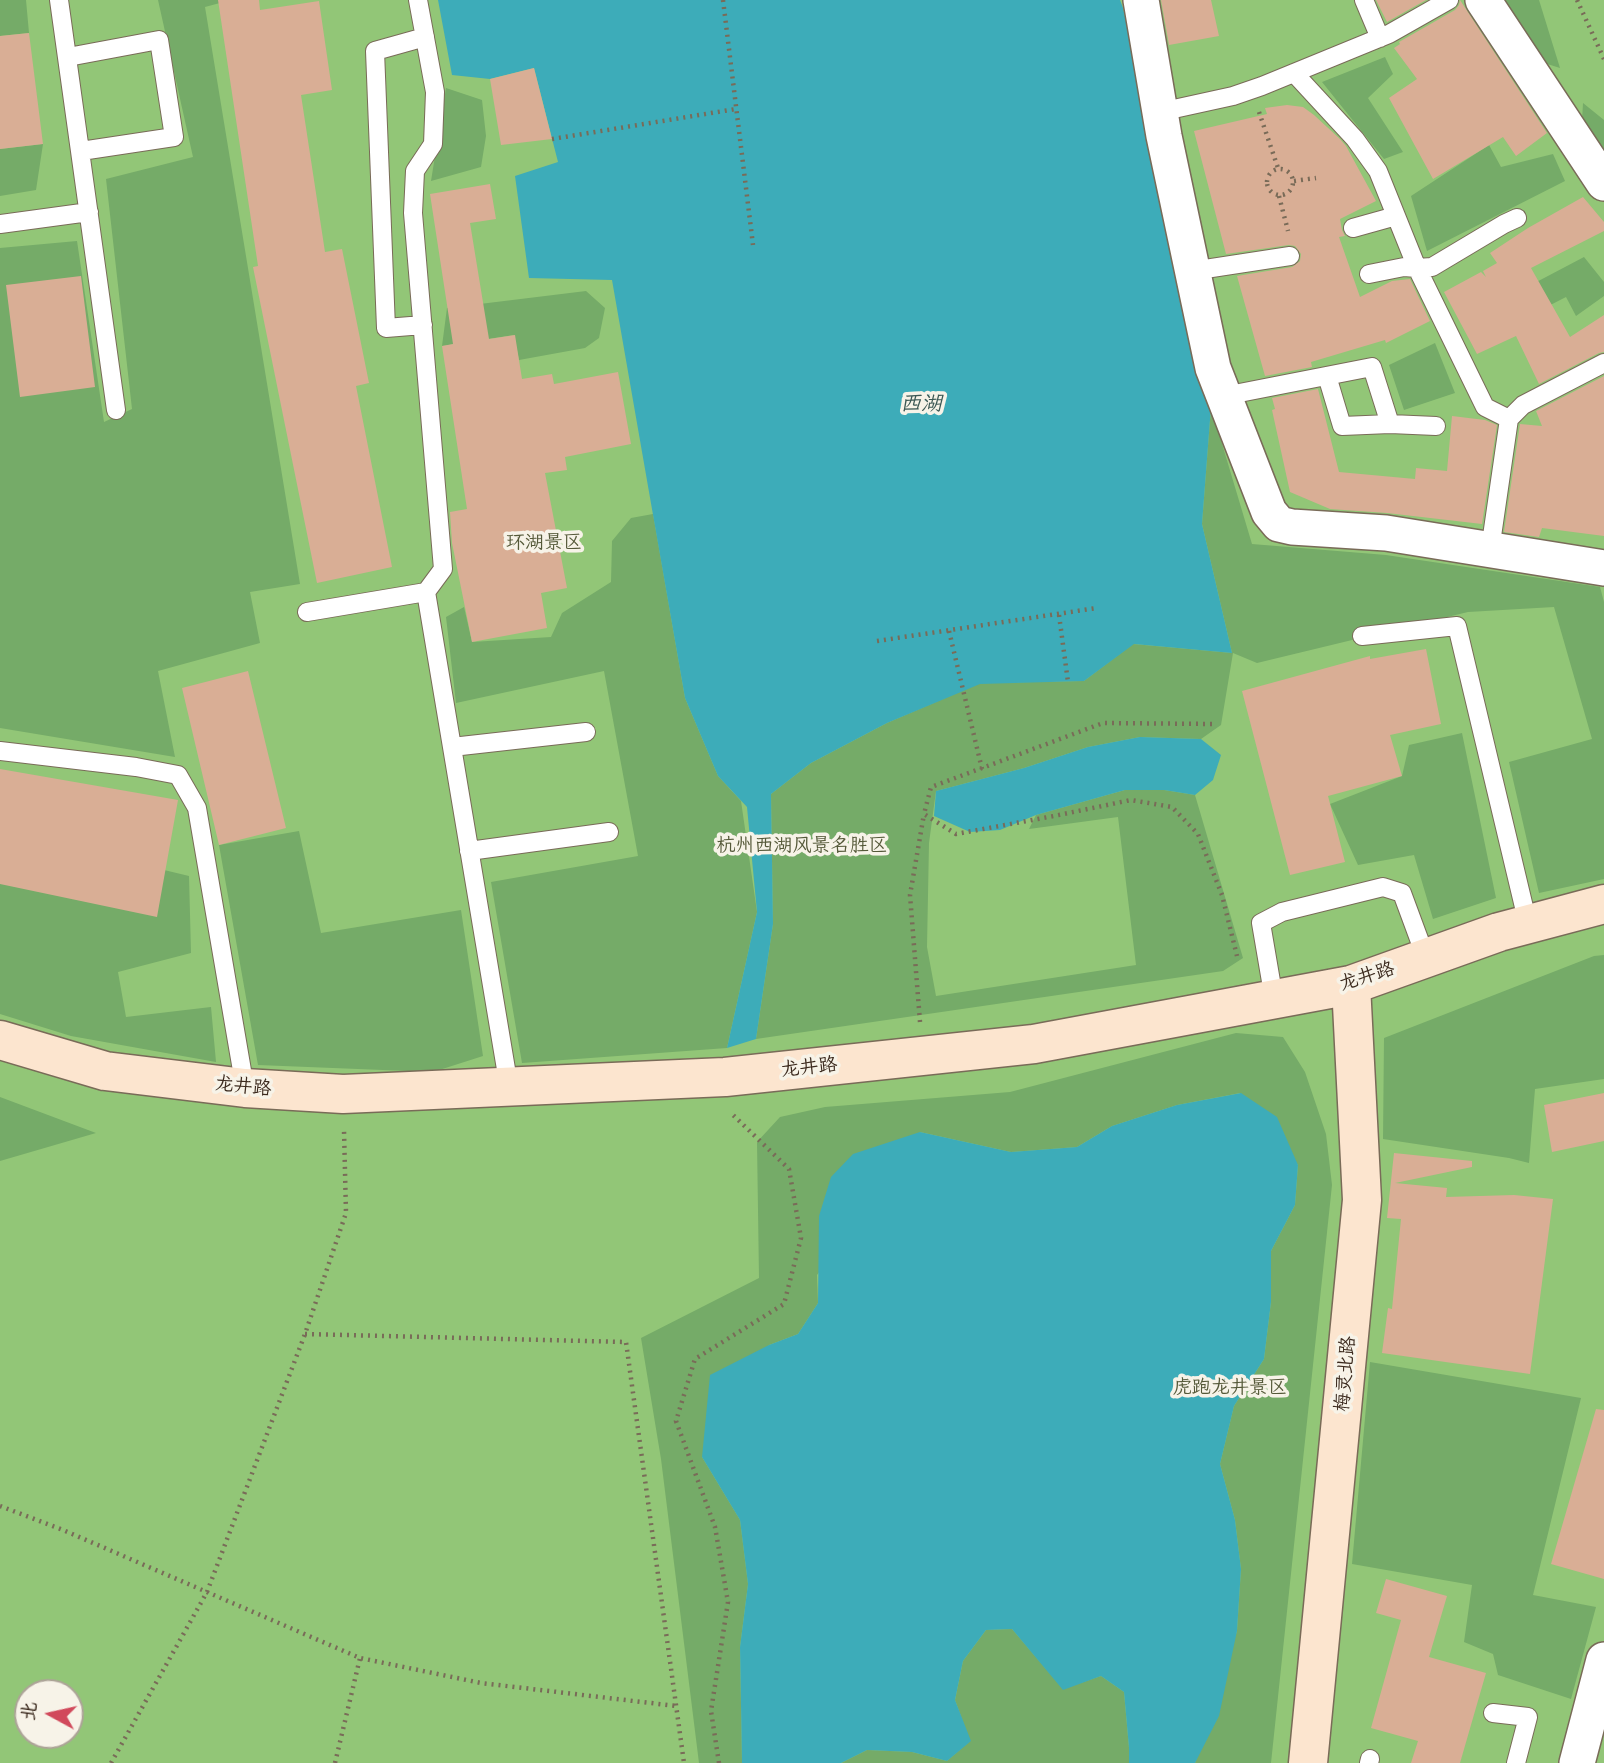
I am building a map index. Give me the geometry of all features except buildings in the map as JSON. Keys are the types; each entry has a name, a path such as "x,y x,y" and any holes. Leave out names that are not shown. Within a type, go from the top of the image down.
{"street":[{"path":"1141,0 1160,112 1213,368 1269,512 1279,524 1292,527 1386,533 1604,568"},
{"path":"1483,0 1604,183"},
{"name":"龙井路","path":"0,1040 105,1071 245,1088 343,1094 725,1077 1034,1044 1351,985 1499,932 1604,904"},
{"name":"梅灵北路","path":"1308,1763 1363,1200 1351,985"},
{"path":"1577,1763 1604,1660"}],"lane":[{"path":"60,0 116,410"},
{"path":"307,612 426,592 443,569 414,213 415,171 433,145 435,92 418,0"},
{"path":"1364,0 1380,38"},
{"path":"1160,112 1233,96 1294,73 1389,34 1449,0"},
{"path":"423,325 386,328 374,51 425,37"},
{"path":"68,57 159,40 174,137 81,151"},
{"path":"1294,73 1355,139 1378,171 1417,268 1485,407 1509,419"},
{"path":"0,224 89,212"},
{"path":"1353,228 1396,216"},
{"path":"1368,274 1404,267 1433,267 1517,218"},
{"path":"1192,271 1290,256"},
{"path":"1490,550 1509,419 1523,405 1604,363"},
{"path":"1224,396 1372,367 1390,424"},
{"path":"1327,376 1342,426 1436,426"},
{"path":"426,592 509,1087"},
{"path":"1362,636 1457,626 1528,924"},
{"path":"452,747 586,732"},
{"path":"0,751 136,767 178,775 197,808 245,1088"},
{"path":"469,850 609,832"},
{"path":"1274,999 1261,923 1282,912 1383,887 1402,893 1426,958"},
{"path":"1493,1713 1528,1717 1516,1763"}],"path":[{"path":"723,0 754,245"},
{"path":"1577,0 1604,58"},
{"path":"1252,89 1278,168"},
{"path":"552,139 736,109"},
{"path":"1278,168 1287,170 1294,181 1291,190 1279,196 1267,185 1270,173 1278,168"},
{"path":"1294,181 1316,178"},
{"path":"1279,196 1290,240 1290,256"},
{"path":"877,641 1097,608"},
{"path":"1059,615 1068,682"},
{"path":"949,631 982,769"},
{"path":"921,1030 911,895 924,814 932,788 1102,723 1212,724"},
{"path":"924,814 956,834 1131,800 1172,807 1198,834 1222,895 1238,959"},
{"path":"719,1763 711,1711 728,1602 715,1527 676,1421 695,1359 784,1304 801,1238 789,1169 723,1106 725,1077"},
{"path":"111,1763 207,1592 306,1334 346,1213 343,1094"},
{"path":"306,1334 626,1342 684,1763"},
{"path":"0,1506 63,1530 360,1658 481,1683 676,1706"},
{"path":"335,1763 360,1658"}],"green space":[{"name":"杭州西湖风景名胜区","path":"0,0 1604,0 1604,1763 0,1763"},
{"path":"0,0 26,0 29,33 0,36"},
{"path":"158,0 231,0 205,7 300,584 250,592 260,643 158,671 175,757 0,728 0,248 77,241 104,422 132,409 106,179 193,157"},
{"path":"1505,0 1539,0 1560,68 1541,62"},
{"path":"1385,57 1393,74 1368,98 1403,152 1384,159 1322,82"},
{"path":"446,88 482,100 486,136 481,167 431,181"},
{"path":"1583,103 1604,120 1604,152 1582,121"},
{"path":"43,144 36,190 0,196 0,149"},
{"path":"1489,145 1501,167 1553,154 1565,181 1427,251 1411,196"},
{"path":"1584,257 1604,282 1604,296 1576,316 1566,297 1521,320 1508,297"},
{"path":"586,291 605,308 599,338 585,348 519,360 514,335 442,346 447,308"},
{"path":"1435,343 1455,393 1404,410 1389,365"},
{"path":"1211,407 1252,544 1386,555 1600,587 1604,602 1604,879 1539,893 1509,762 1592,739 1554,607 1468,612 1257,663 1233,653 1221,725 1201,739 1140,737 1088,747 1024,768 936,791 929,843 927,947 936,996 1136,965 1118,817 1029,829 1036,815 1125,790 1164,790 1195,795 1243,958 1223,971 756,1039 773,924 771,794 811,763 887,723 980,683 1084,681 1133,644 1232,653 1202,524"},
{"path":"653,514 685,698 718,776 741,801 757,912 727,1048 522,1063 491,882 638,856 604,671 456,703 446,617 464,607 472,642 551,637 562,613 611,582 612,541 631,518"},
{"path":"1462,733 1496,898 1433,919 1414,855 1358,865 1330,804 1402,776 1409,745"},
{"path":"299,831 321,933 461,910 483,1056 433,1072 258,1065 219,845"},
{"path":"135,863 189,876 191,953 118,972 126,1017 211,1007 216,1062 71,1036 0,1014 0,865"},
{"path":"1604,955 1604,1079 1535,1089 1529,1163 1383,1139 1384,1038 1594,956"},
{"path":"1236,1033 1283,1037 1305,1072 1326,1134 1332,1185 1271,1763 1195,1763 1237,1631 1241,1569 1235,1520 1220,1464 1234,1406 1264,1359 1271,1302 1271,1251 1295,1205 1298,1165 1240,1093 1177,1105 1112,1126 1077,1147 1011,1152 920,1132 817,1275 818,1303 798,1334 769,1345 702,1457 740,1520 748,1584 740,1647 742,1763 699,1763 661,1459 641,1338 759,1278 757,1142 780,1117 825,1107 1010,1092"},
{"path":"0,1097 96,1133 0,1161"},
{"path":"1370,1362 1581,1398 1533,1595 1596,1607 1571,1699 1498,1675 1493,1654 1464,1642 1472,1585 1352,1564"},
{"path":"1012,1629 1063,1689 1101,1676 1124,1692 1129,1763 841,1763 867,1750 912,1752 947,1761 970,1741 955,1700 963,1661 986,1630"}],"water":[{"name":"西湖","path":"438,0 1120,0 1123,8 1211,407 1202,524 1232,653 1134,644 1084,681 980,684 887,723 811,763 771,794 773,924 756,1039 727,1048 757,912 747,807 718,776 685,698 612,280 529,278 515,176 558,162 534,68 490,79 452,75"},
{"path":"1140,737 1201,739 1221,755 1213,780 1195,795 1164,790 1125,790 1036,815 1000,830 970,832 934,816 936,791 1024,768 1088,747"},
{"path":"1241,1093 1277,1117 1298,1165 1295,1205 1271,1251 1271,1302 1264,1359 1234,1406 1220,1464 1235,1520 1241,1569 1237,1631 1219,1716 1195,1763 1129,1763 1124,1692 1101,1676 1063,1690 1012,1629 986,1630 963,1661 955,1700 971,1741 947,1761 912,1752 867,1750 841,1763 742,1763 740,1647 748,1584 740,1520 702,1457 710,1375 769,1345 798,1334 818,1303 819,1216 831,1177 853,1154 920,1132 1011,1152 1077,1147 1112,1126 1177,1105"}],"park label":[{"name":"环湖景区","path":"544,543"},
{"name":"虎跑龙井景区","path":"1230,1388"}]}
